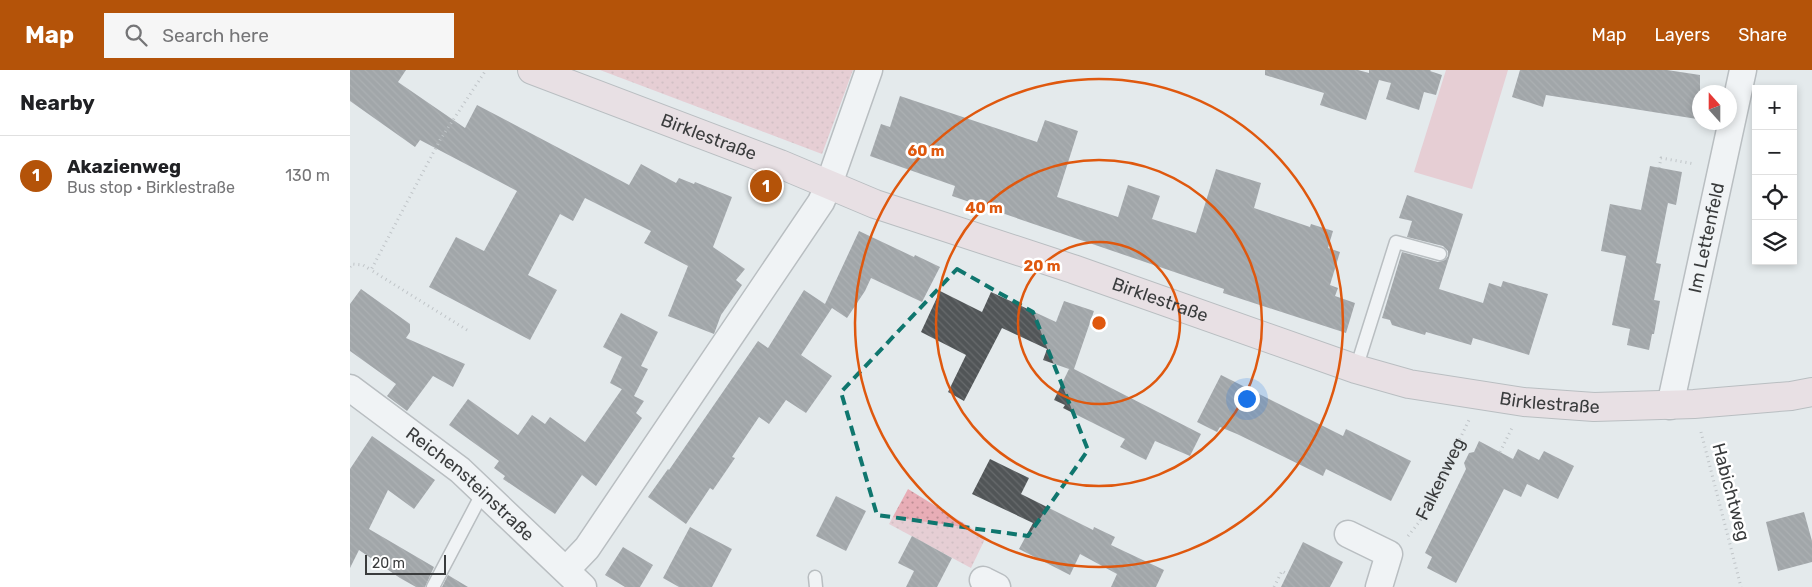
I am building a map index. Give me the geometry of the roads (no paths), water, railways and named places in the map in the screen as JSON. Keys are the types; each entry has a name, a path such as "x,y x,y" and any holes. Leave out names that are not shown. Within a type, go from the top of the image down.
{"street":[{"name":"Birklestraße","path":"532,70 780,164 875,204 1073,269 1356,369 1410,384 1552,405 1672,406 1791,396 1812,392"},
{"path":"571,580 593,540 821,202 869,70"},
{"name":"Im Lettenfeld","path":"1672,406 1743,70"},
{"name":"Reichensteinstraße","path":"350,388 460,470 571,580"},
{"path":"1348,534 1390,554 1378,587"}],"lane":[{"path":"1356,369 1396,242 1440,254"},
{"path":"432,587 483,492"}],"place":[{"name":"Akazienweg","path":"766,186"}]}
